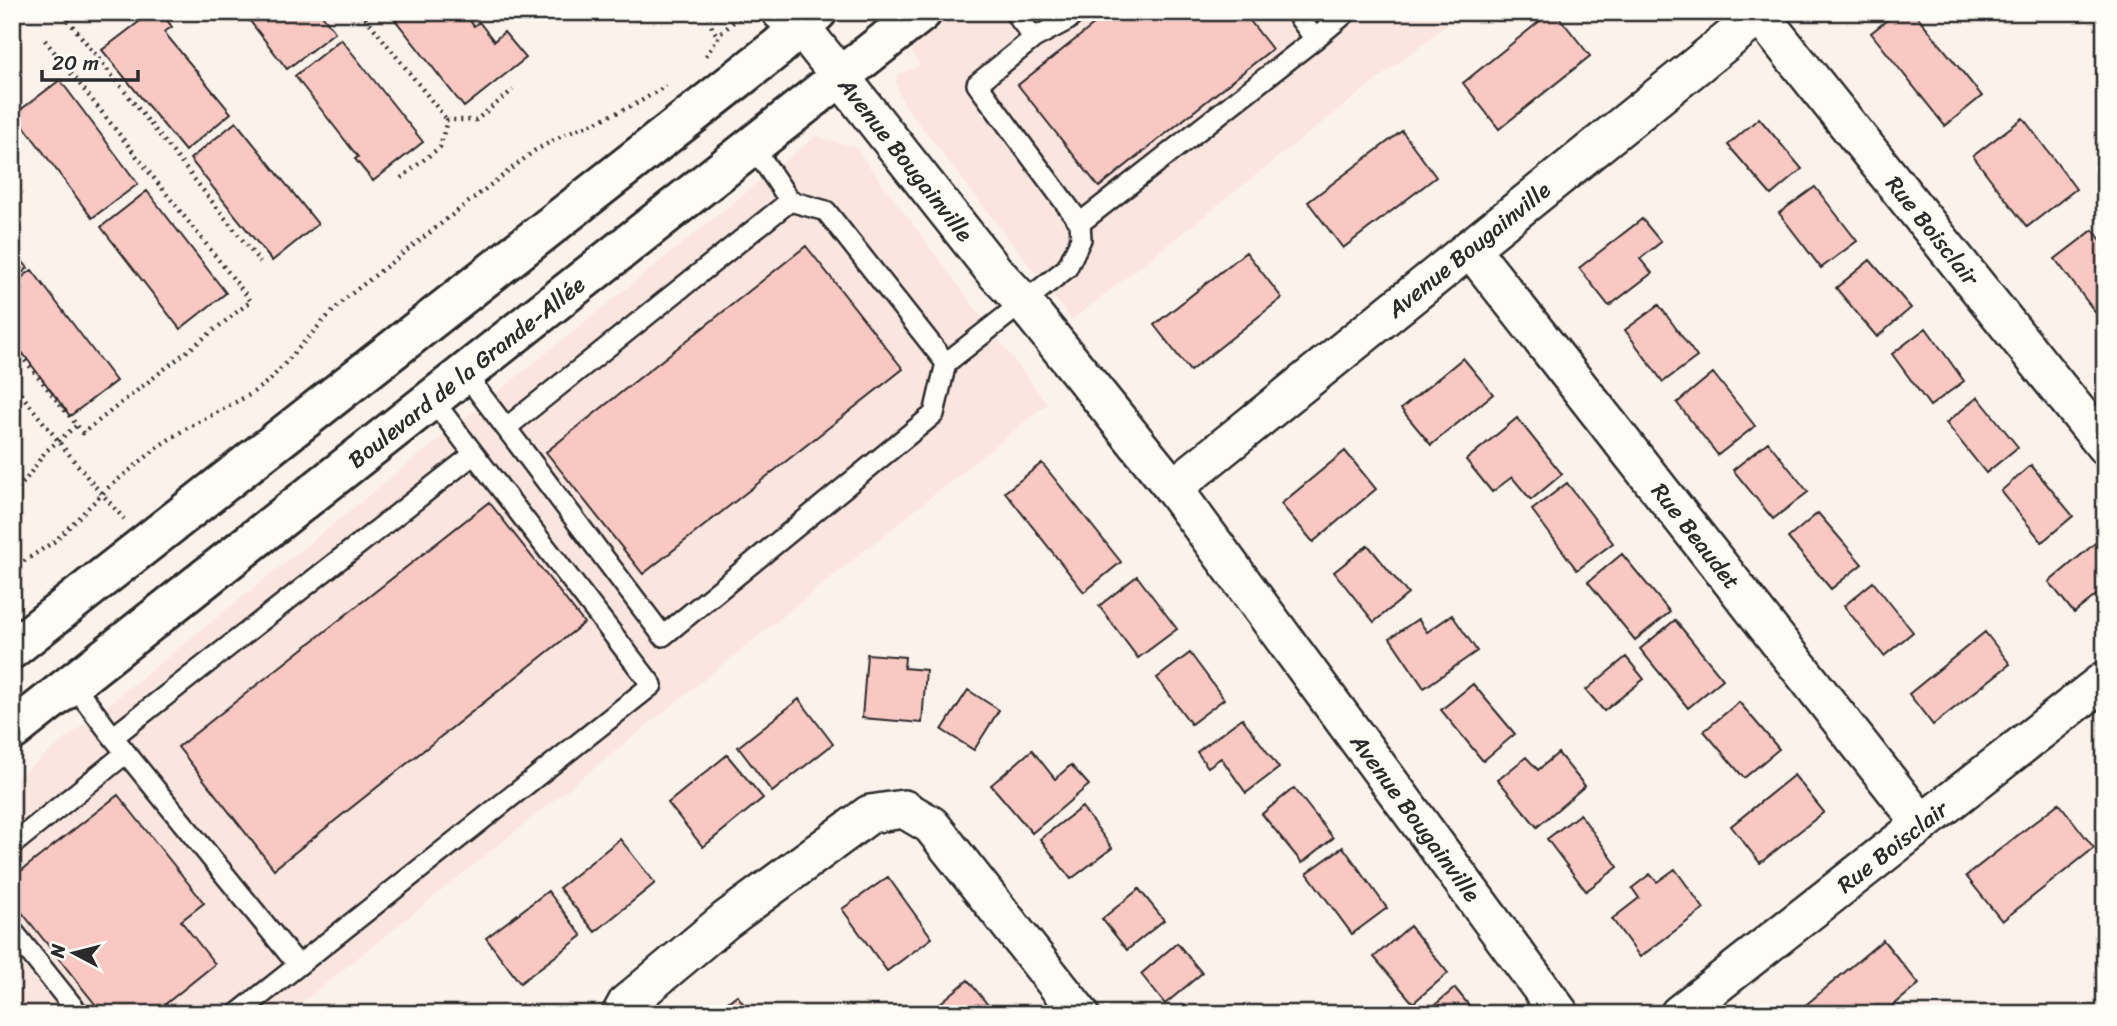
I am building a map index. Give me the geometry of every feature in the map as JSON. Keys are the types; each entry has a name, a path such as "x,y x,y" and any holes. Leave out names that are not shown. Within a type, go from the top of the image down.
{"street":[{"name":"Boulevard de la Grande-Allée","path":"12,731 922,12"},
{"name":"Avenue Bougainville","path":"1172,488 1762,13"},
{"name":"Rue Boisclair","path":"1762,13 2105,446"},
{"name":"Avenue Bougainville","path":"800,16 841,76 994,271 1023,302 1172,488 1560,1014"},
{"path":"12,649 766,57 800,16"},
{"name":"Rue Beaudet","path":"1470,248 1922,824"},
{"name":"Rue Boisclair","path":"1679,1014 2105,680"},
{"path":"621,1014 626,1003 726,920 870,814 904,809 931,825 1080,1014"}],"lane":[{"path":"1014,12 1034,38"},
{"path":"465,373 663,636 934,414 946,363 1067,268 1081,239 1080,223 977,84 1034,38 1068,20 1077,12"},
{"path":"1294,12 1315,39"},
{"path":"1080,223 1347,12"},
{"path":"753,146 790,201 826,211 946,363"},
{"path":"506,428 790,201"},
{"path":"237,1014 652,685 432,399"},
{"path":"113,737 474,454"},
{"path":"73,684 298,965"},
{"path":"12,845 126,753"},
{"path":"12,930 79,1014"}],"path":[{"path":"361,12 447,120"},
{"path":"603,20 612,12"},
{"path":"708,12 712,28 719,38"},
{"path":"700,62 728,26 745,12"},
{"path":"68,20 260,262"},
{"path":"12,344 83,433 251,301 44,39"},
{"path":"12,569 55,541 134,465 162,444 251,394 271,379 346,298 534,151 567,133 636,104 667,86"},
{"path":"447,120 476,120 513,90"},
{"path":"401,178 440,147 447,120"},
{"path":"12,383 102,495 145,543"},
{"path":"12,493 24,482 45,452 77,425"}],"shaded area":[{"path":"958,12 1463,12 1072,320 906,107 899,93 896,83 898,74 920,64 912,52 914,47"},
{"path":"816,136 855,147 1047,404 288,1014 12,1014 12,782"}],"building":[{"path":"152,12 161,12 172,27 164,32 231,113 185,151 102,50"},
{"path":"243,12 320,12 335,32 287,69"},
{"path":"389,12 463,12 474,26 479,22 494,41 504,32 526,58 464,107"},
{"path":"1110,12 1243,12 1272,49 1099,187 1018,85"},
{"path":"1551,12 1555,12 1590,56 1499,129 1463,83"},
{"path":"1897,12 1914,12 1982,96 1945,126 1871,33"},
{"path":"341,39 423,142 373,181 355,159 358,157 295,76"},
{"path":"60,80 138,184 92,218 15,114"},
{"path":"1759,118 1802,169 1771,195 1728,145"},
{"path":"2023,118 2076,189 2027,227 1973,156"},
{"path":"236,122 318,224 272,261 190,159"},
{"path":"1402,131 1436,177 1343,248 1308,202"},
{"path":"1815,187 1857,241 1821,268 1779,213"},
{"path":"147,191 226,293 180,329 101,227"},
{"path":"1642,219 1661,242 1640,259 1652,273 1609,306 1579,268"},
{"path":"2093,230 2105,245 2105,325 2055,259"},
{"path":"806,246 903,369 643,574 546,452"},
{"path":"12,248 28,268 12,281"},
{"path":"1246,252 1282,298 1190,371 1154,325"},
{"path":"1870,260 1911,308 1877,337 1836,288"},
{"path":"32,270 116,381 70,416 12,339 12,297 22,289 17,281"},
{"path":"1659,305 1697,357 1663,382 1625,330"},
{"path":"1926,328 1964,381 1930,406 1892,354"},
{"path":"1463,358 1493,394 1431,445 1401,409"},
{"path":"1713,373 1755,426 1718,455 1677,403"},
{"path":"1978,397 2018,447 1986,473 1946,423"},
{"path":"1517,418 1562,474 1531,500 1512,477 1492,492 1466,460"},
{"path":"1768,442 1808,492 1773,519 1733,470"},
{"path":"1345,451 1376,489 1313,542 1281,504"},
{"path":"1042,463 1121,562 1084,592 1005,492"},
{"path":"2031,465 2073,516 2042,542 2001,491"},
{"path":"1567,483 1613,543 1577,570 1532,510"},
{"path":"489,502 584,623 274,869 178,747"},
{"path":"1818,513 1862,564 1831,589 1788,538"},
{"path":"2099,540 2105,547 2105,588 2074,613 2049,582"},
{"path":"1368,545 1408,594 1374,622 1334,572"},
{"path":"1622,554 1670,612 1635,640 1588,582"},
{"path":"1137,576 1177,629 1138,658 1099,606"},
{"path":"1873,582 1913,632 1884,656 1844,606"},
{"path":"1452,615 1477,651 1424,688 1390,638 1418,619 1427,632"},
{"path":"1675,620 1723,679 1688,708 1640,649"},
{"path":"1985,632 2010,664 1933,725 1909,694"},
{"path":"1190,653 1224,699 1191,724 1157,678"},
{"path":"867,654 905,657 904,668 926,670 922,723 862,718"},
{"path":"1626,657 1644,679 1604,711 1586,690"},
{"path":"1473,684 1515,734 1483,761 1441,710"},
{"path":"968,690 999,710 974,750 942,730"},
{"path":"799,699 833,744 772,792 738,747"},
{"path":"1739,702 1779,749 1744,778 1704,731"},
{"path":"1242,718 1279,768 1246,793 1221,758 1208,767 1197,752"},
{"path":"1032,750 1055,779 1071,765 1089,785 1032,833 991,785"},
{"path":"1558,753 1585,786 1537,827 1498,780 1526,757 1538,770"},
{"path":"727,755 763,798 703,847 668,803"},
{"path":"1794,775 1824,812 1760,863 1731,826"},
{"path":"1294,788 1333,838 1302,863 1262,814"},
{"path":"118,795 204,903 181,921 215,964 153,1014 103,1014 12,900 12,878"},
{"path":"2059,803 2094,848 2002,921 1966,876"},
{"path":"1082,807 1112,848 1071,879 1040,839"},
{"path":"1580,814 1618,867 1586,891 1547,839"},
{"path":"620,839 655,883 595,932 559,888"},
{"path":"1343,847 1387,908 1352,934 1307,873"},
{"path":"1675,869 1704,909 1640,957 1612,919 1639,898 1632,888 1650,874 1657,882"},
{"path":"888,877 932,938 887,971 842,909"},
{"path":"1139,889 1164,920 1127,950 1102,919"},
{"path":"548,891 582,936 520,983 486,938"},
{"path":"1410,926 1448,973 1413,1003 1374,957"},
{"path":"1883,940 1919,984 1883,1014 1795,1014"},
{"path":"1177,943 1202,973 1165,1004 1141,974"},
{"path":"968,980 995,1014 927,1014"},
{"path":"1455,988 1476,1014 1424,1014"},
{"path":"737,995 751,1014 712,1014"}]}
